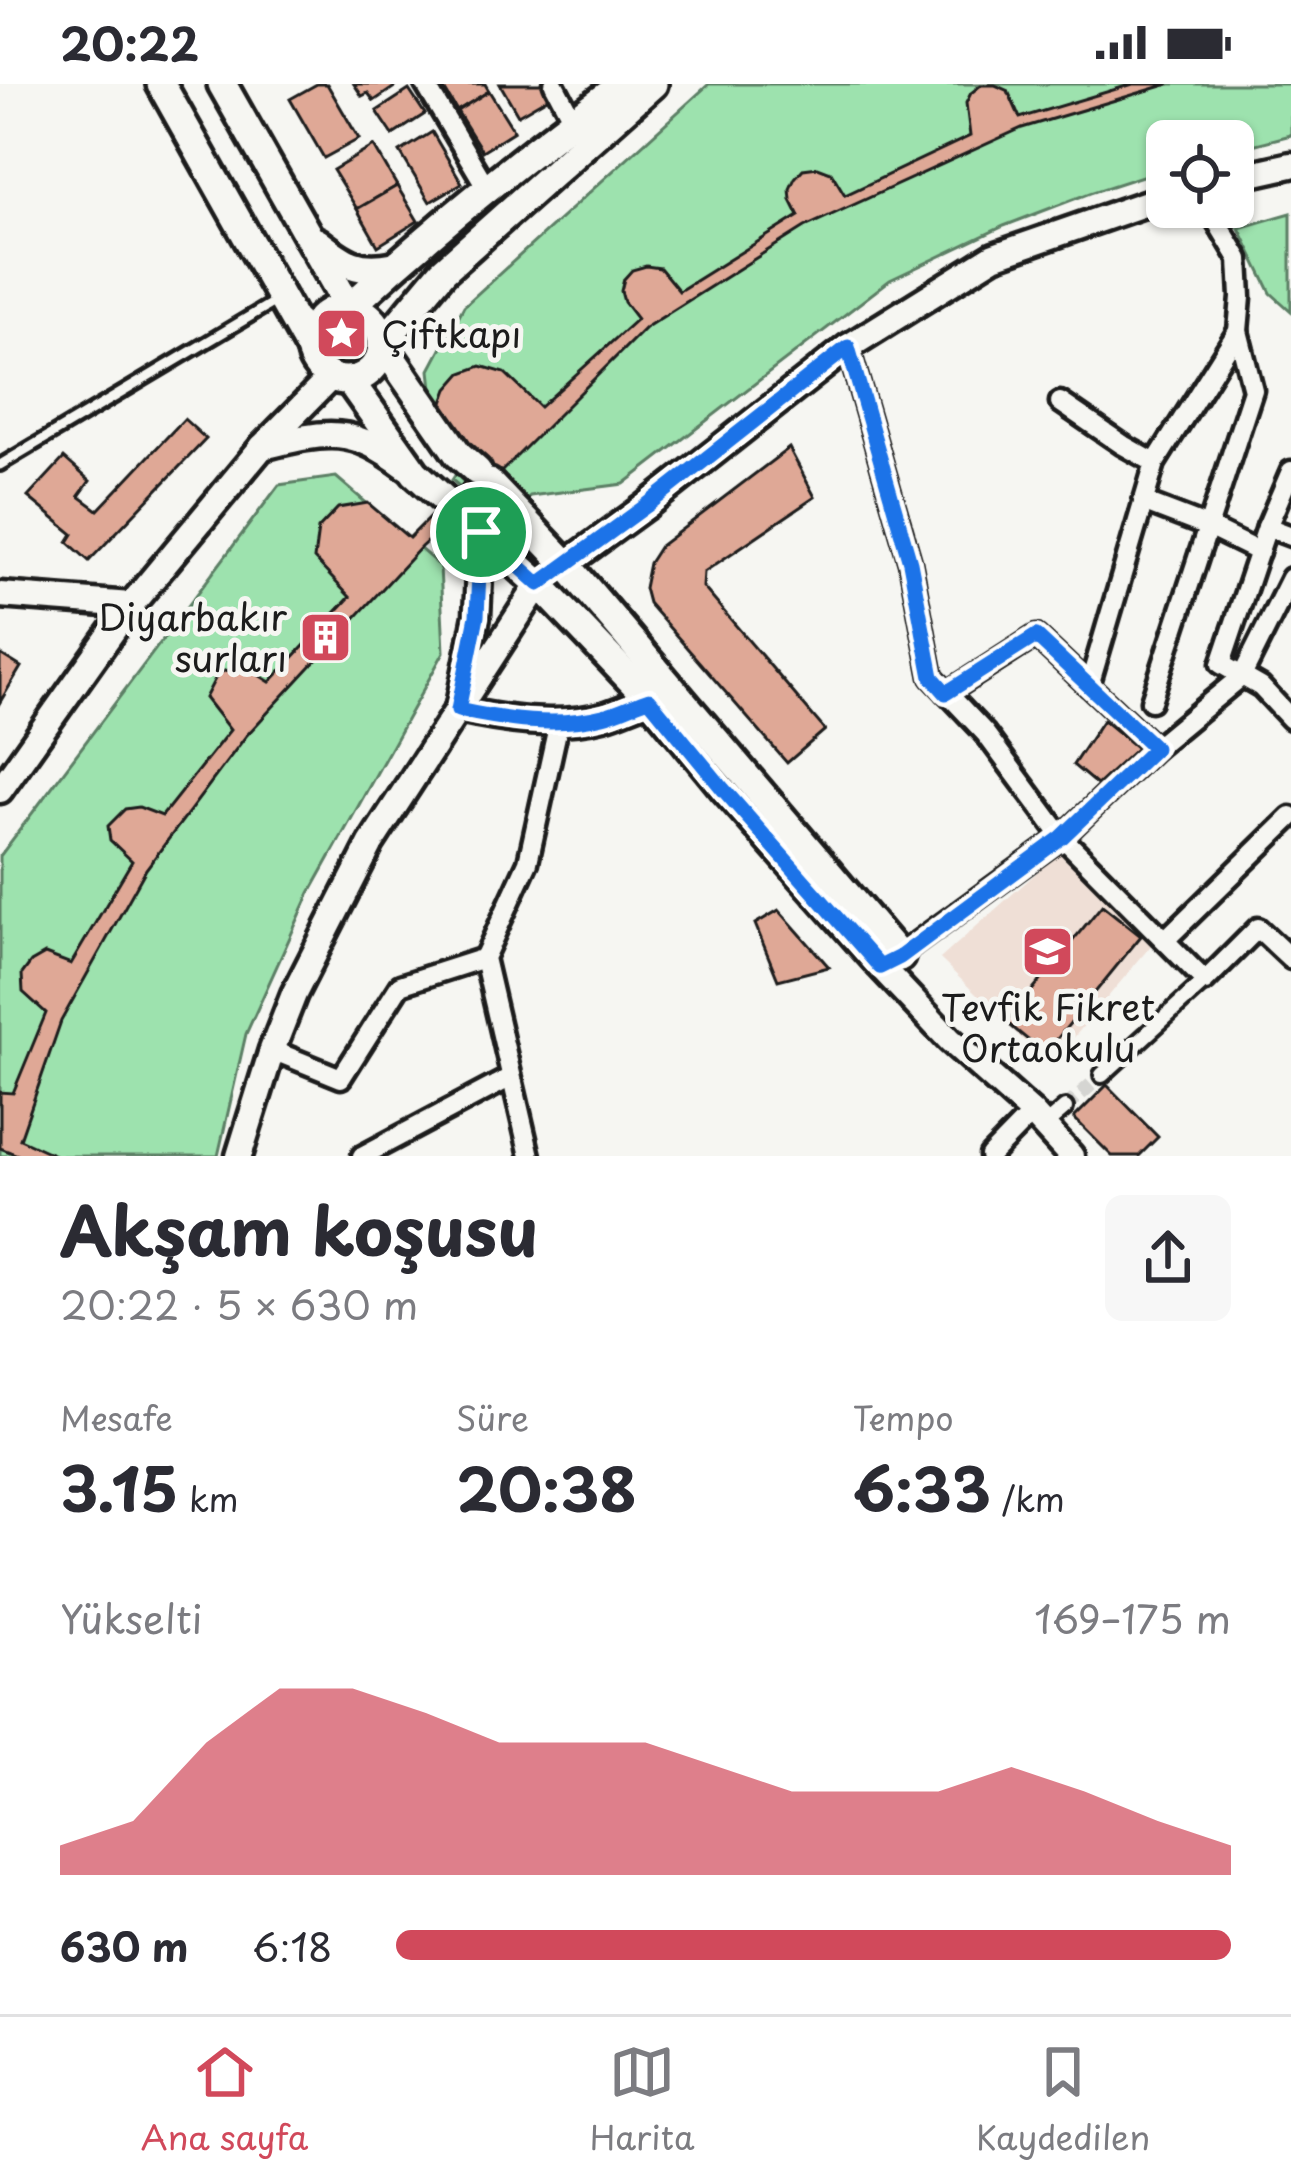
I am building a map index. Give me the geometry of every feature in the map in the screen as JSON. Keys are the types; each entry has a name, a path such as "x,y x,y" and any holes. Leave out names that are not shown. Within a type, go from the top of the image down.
{"main road":[{"path":"161,84 314,360 340,378 415,473 539,584 649,699"},
{"path":"222,84 349,308 369,316 381,333 376,364 369,372 340,378"},
{"path":"310,349 314,327 328,312 349,308 394,266 623,84"},
{"path":"382,344 443,271 652,84"},
{"path":"311,238 340,261 369,271 394,266"},
{"path":"382,344 458,454 565,563 890,962"}],"street":[{"path":"424,84 488,190"},
{"path":"554,84 573,120"},
{"path":"1254,173 1291,165"},
{"path":"239,1156 294,994 371,843 539,584 848,347 994,256 1146,203"},
{"path":"1151,701 1253,390 1238,331 1239,259 1221,228"},
{"path":"1089,686 1155,463 1238,331"},
{"path":"848,347 910,562 932,677 985,733 1062,837 1205,981"},
{"path":"0,790 131,605 262,447 340,378"},
{"path":"1060,402 1155,463"},
{"path":"262,447 336,433 383,449 415,473"},
{"path":"1291,471 1220,664 1261,687 1291,719"},
{"path":"1143,502 1259,552"},
{"path":"458,710 477,616 462,516"},
{"path":"1268,527 1291,536"},
{"path":"890,962 1062,837 1155,748 1242,676 1291,578"},
{"path":"0,595 131,605"},
{"path":"946,693 1036,636 1155,748"},
{"path":"458,710 500,719 560,722 602,716 649,699 723,789 890,962 950,1040 1038,1119 1071,1156"},
{"path":"530,1156 484,958 528,862 560,722"},
{"path":"1165,940 1291,817"},
{"path":"1102,1075 1258,928 1291,959"},
{"path":"272,1050 341,1078 400,985 484,958"},
{"path":"362,1156 512,1077"},
{"path":"990,1156 1038,1119 1065,1108"}],"lane":[{"path":"0,465 280,298"}],"shaded area":[{"name":"Tevfik Fikret Ortaokulu","path":"1063,849 1154,942 1050,1066 940,959"}],"green space":[{"path":"709,84 1291,84 1291,135 1254,145 1254,120 1146,120 1146,175 1004,226 890,280 624,484 530,496 501,523 452,480 460,468 434,406 430,370 464,306"},
{"path":"1291,213 1291,311 1271,293 1239,228 1254,228 1254,224"},
{"path":"336,477 440,566 444,652 310,893 246,1034 218,1156 0,1156 0,856 279,485"}],"building":[{"path":"317,84 327,84 359,139 324,158 290,99"},
{"path":"354,84 399,84 374,101 368,93 362,96"},
{"path":"441,84 485,84 489,91 457,111"},
{"path":"500,84 548,84 554,94 518,115"},
{"name":"Diyarbakır surları","path":"1133,84 1169,84 1022,128 805,227 645,328 421,547 246,736 146,869 61,1021 20,1139 57,1156 20,1156 0,1148 0,1092 13,1093 46,1013 23,992 22,974 45,954 71,964 132,861 110,840 108,826 125,809 139,807 162,816 230,730 205,698 218,673 243,665 270,682 350,597 314,559 318,529 338,508 368,503 409,538 486,461 452,430 441,408 448,389 462,373 481,366 505,373 540,407 637,319 621,291 632,270 660,268 679,291 799,216 790,189 803,169 831,172 845,195 970,136 966,103 981,85 1008,91 1020,118"},
{"path":"409,90 425,114 393,135 377,111"},
{"path":"489,91 514,131 482,151 457,111"},
{"path":"432,132 462,183 430,202 400,152"},
{"path":"374,146 397,186 357,209 333,170"},
{"path":"397,186 418,221 378,246 357,209"},
{"path":"184,419 206,439 89,561 68,542 73,534 28,497 64,458 90,481 79,496 98,510"},
{"path":"789,448 815,497 704,572 703,587 825,730 787,763 648,603 644,588 649,563 660,546"},
{"path":"0,654 21,667 0,702"},
{"path":"1103,720 1137,748 1097,785 1073,765"},
{"path":"1102,905 1141,936 1045,1054 1006,1022"},
{"path":"779,910 829,967 778,980 755,924"},
{"path":"1107,1085 1158,1137 1139,1156 1112,1156 1074,1118"}],"tunnel":[{"path":"1065,1108 1102,1075"}],"place":[{"name":"Çiftkapı","path":"342,333"},
{"name":"Diyarbakır surları","path":"326,637"},
{"name":"Tevfik Fikret Ortaokulu","path":"1048,951"}],"route":[{"path":"848,347 910,562 932,677 946,693 1036,636 1155,748 1062,837 880,967 649,699 602,716 560,722 500,719 458,710 477,616 481,532 539,584 848,347"}]}
